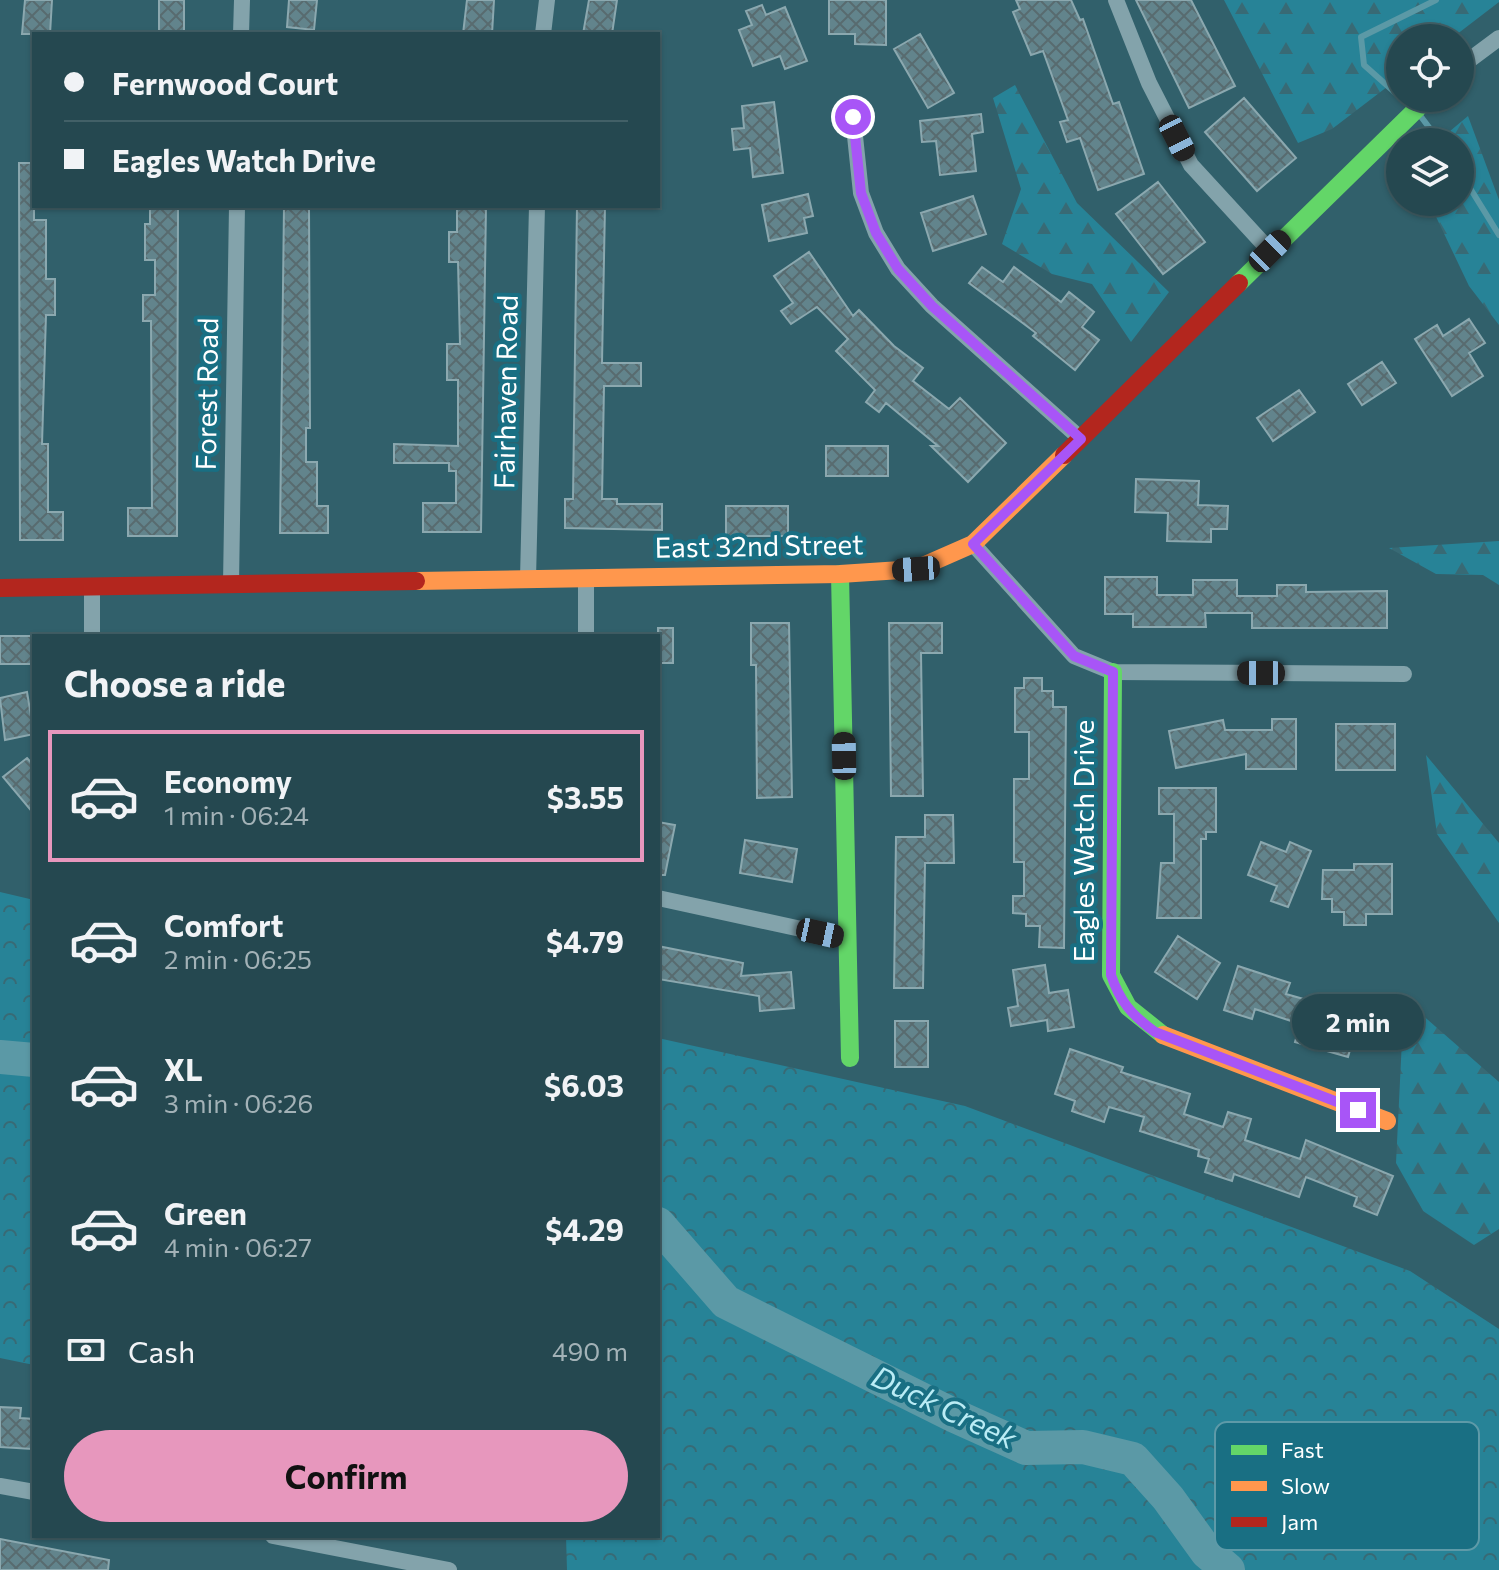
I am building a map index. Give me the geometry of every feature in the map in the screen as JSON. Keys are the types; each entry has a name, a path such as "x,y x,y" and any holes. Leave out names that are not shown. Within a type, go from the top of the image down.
{"street":[{"path":"241,32 242,0"},
{"path":"543,32 547,0"},
{"path":"1116,0 1149,83 1191,165 1270,251"},
{"path":"1474,56 1499,38"},
{"name":"East 32nd Street","path":"0,588 840,574 916,569 973,544 1414,112"},
{"path":"853,117 861,193 876,233 898,269 932,306 1081,439"},
{"name":"Forest Road","path":"231,584 237,208"},
{"name":"Fairhaven Road","path":"528,579 537,208"},
{"path":"973,544 1074,656 1113,672 1404,674"},
{"path":"840,574 850,1058"},
{"path":"586,578 586,634"},
{"path":"92,586 92,634"},
{"name":"Eagles Watch Drive","path":"1113,672 1111,975 1119,997 1132,1015 1155,1032 1387,1121"},
{"path":"660,898 847,939"},
{"path":"0,1486 32,1492"},
{"path":"283,1538 449,1570"}],"green space":[{"path":"1224,0 1499,0 1470,24 1386,24 1386,88 1332,129 1298,143"},
{"path":"1015,85 1077,203 1169,292 1131,342 1092,284 1052,274 1002,244 1021,189 993,98"},
{"path":"1468,116 1472,128 1454,128"},
{"path":"1474,132 1499,200 1499,325 1469,286 1436,216 1474,216"},
{"path":"1499,541 1499,585 1483,575 1436,574 1389,548"},
{"path":"1426,755 1499,843 1499,923 1437,834"},
{"path":"0,892 32,900 32,1365 0,1358"},
{"path":"1404,999 1499,1082 1499,1229 1474,1245 1423,1211 1396,1163"},
{"path":"660,1038 965,1106 1410,1271 1499,1329 1499,1570 567,1570 566,1538 660,1538"}],"building":[{"path":"25,0 52,0 50,32 22,34"},
{"path":"159,0 184,0 184,32 159,32"},
{"path":"289,0 317,0 314,30 287,27"},
{"path":"467,0 494,0 492,32 463,32"},
{"path":"589,0 617,0 612,32 583,32"},
{"path":"829,0 886,0 886,45 855,44 855,34 829,34"},
{"path":"1016,0 1071,0 1080,20 1083,19 1113,104 1119,102 1144,174 1098,190 1080,138 1067,142 1060,122 1068,120 1043,51 1031,55 1013,12 1020,9"},
{"path":"1136,0 1191,0 1235,86 1189,108"},
{"path":"762,5 766,15 785,7 807,61 785,69 780,56 753,66 739,30 752,25 746,11"},
{"path":"920,34 954,93 928,108 894,49"},
{"path":"1244,98 1296,158 1257,191 1205,132"},
{"path":"774,102 783,173 753,177 750,148 734,150 732,129 744,128 742,106"},
{"path":"981,114 983,132 972,134 976,171 940,175 936,141 922,142 920,121"},
{"path":"19,163 32,163 34,220 46,220 46,279 55,279 55,315 46,315 42,444 48,444 48,512 63,512 63,540 20,540"},
{"path":"1158,182 1205,242 1163,274 1116,214"},
{"path":"808,194 813,216 804,218 807,233 769,241 762,205"},
{"path":"973,196 986,234 933,251 921,213"},
{"path":"150,208 178,208 177,536 128,536 128,508 152,508 151,321 143,321 143,295 155,295 155,260 145,260 145,224 150,224"},
{"path":"284,208 309,208 310,428 306,428 306,462 317,462 317,506 328,506 328,533 280,533"},
{"path":"457,208 486,208 481,532 423,532 423,503 456,503 456,471 449,471 449,463 394,463 394,444 458,446 458,380 447,380 447,344 460,344 458,262 449,262 449,232 457,232"},
{"path":"577,208 605,208 602,363 641,363 641,386 604,386 602,499 617,499 617,504 662,504 662,530 565,528 565,499 573,499"},
{"path":"809,252 853,316 859,310 894,346 923,368 913,381 949,409 960,398 1006,443 968,482 931,446 938,446 886,403 879,412 866,402 875,390 836,351 848,339 817,307 791,324 781,311 793,303 774,276"},
{"path":"982,267 1003,282 1014,267 1061,302 1069,292 1094,312 1082,327 1099,340 1075,370 1033,336 1036,333 969,283"},
{"path":"1469,319 1485,343 1469,353 1483,376 1452,396 1415,339 1437,325 1443,336"},
{"path":"1382,362 1396,383 1362,405 1348,384"},
{"path":"1299,390 1315,412 1273,441 1257,418"},
{"path":"826,446 888,446 888,476 826,476"},
{"path":"1136,479 1199,481 1198,505 1228,506 1227,529 1211,529 1211,542 1167,541 1168,513 1135,512"},
{"path":"726,506 788,506 788,536 726,536"},
{"path":"1105,577 1157,577 1157,595 1193,595 1193,580 1237,580 1237,596 1277,596 1277,585 1306,585 1306,592 1387,591 1387,628 1252,628 1252,613 1205,613 1206,627 1133,627 1133,614 1105,614"},
{"path":"751,623 789,623 792,797 757,798 756,665 751,665"},
{"path":"889,623 942,623 942,653 921,653 923,796 891,796"},
{"path":"658,628 673,628 673,663 660,663"},
{"path":"0,636 32,636 32,664 0,664"},
{"path":"1024,678 1042,678 1042,691 1053,691 1053,707 1066,707 1064,948 1039,947 1040,926 1026,926 1026,914 1013,913 1013,896 1024,896 1024,862 1014,862 1014,779 1029,779 1029,732 1015,732 1015,688 1024,688"},
{"path":"27,692 32,734 5,740 0,698"},
{"path":"1272,719 1296,719 1296,769 1246,769 1246,754 1176,768 1169,731 1223,720 1225,730 1272,730"},
{"path":"1336,724 1395,724 1395,770 1336,770"},
{"path":"27,758 32,764 32,812 3,777"},
{"path":"1159,788 1216,788 1216,832 1206,832 1206,839 1201,839 1201,918 1157,918 1161,863 1174,863 1174,814 1159,814"},
{"path":"925,815 953,815 954,863 925,863 923,988 894,988 896,837 925,837"},
{"path":"660,822 675,825 665,875 660,875"},
{"path":"745,840 797,849 792,882 740,873"},
{"path":"1261,842 1286,852 1290,842 1311,851 1288,907 1271,901 1277,886 1248,875"},
{"path":"1354,864 1392,864 1392,914 1366,914 1366,925 1344,925 1344,912 1332,912 1332,899 1322,899 1323,870 1354,870"},
{"path":"1178,936 1220,963 1197,999 1155,972"},
{"path":"660,946 743,963 741,976 791,972 794,1008 760,1011 759,996 660,979"},
{"path":"1045,965 1049,993 1068,990 1074,1027 1048,1031 1047,1020 1011,1026 1008,1008 1018,1006 1013,970"},
{"path":"1238,966 1290,983 1286,994 1360,1015 1348,1057 1295,1042 1300,1024 1255,1009 1252,1019 1224,1010"},
{"path":"895,1021 928,1021 928,1067 895,1067"},
{"path":"1070,1049 1123,1067 1121,1072 1190,1094 1184,1114 1223,1127 1228,1112 1251,1119 1245,1140 1300,1159 1306,1140 1393,1176 1377,1215 1354,1206 1357,1197 1306,1177 1299,1197 1234,1174 1232,1181 1205,1172 1209,1159 1198,1156 1199,1150 1140,1131 1144,1117 1109,1107 1104,1122 1072,1111 1075,1101 1055,1094"},
{"path":"0,1407 21,1408 20,1418 32,1419 32,1449 0,1447"},
{"path":"0,1539 109,1560 108,1570 0,1570"}],"waterway":[{"path":"1387,24 1436,0"},
{"path":"1386,25 1361,37 1364,65 1386,85"},
{"path":"1419,114 1430,128"},
{"path":"1474,195 1499,235"},
{"name":"Duck Creek","path":"0,1057 32,1060"},
{"name":"Duck Creek","path":"660,1226 726,1302 955,1416 1026,1448 1083,1447 1133,1459 1168,1498 1207,1552 1228,1570"}],"traffic: fast":[{"path":"1239,283 1414,112"},
{"path":"840,574 850,1058"},
{"path":"1113,672 1111,975 1128,1007 1163,1035"}],"traffic: slow":[{"path":"416,581 840,574 916,569 973,544 1064,455"},
{"path":"1163,1035 1387,1121"}],"traffic: jam":[{"path":"1064,455 1239,283"},
{"path":"0,588 416,581"}],"route":[{"path":"853,117 861,193 876,233 898,269 932,306 1023,384 1081,439 973,544 1074,656 1113,672 1111,975 1119,997 1132,1015 1155,1032 1358,1110"}]}
